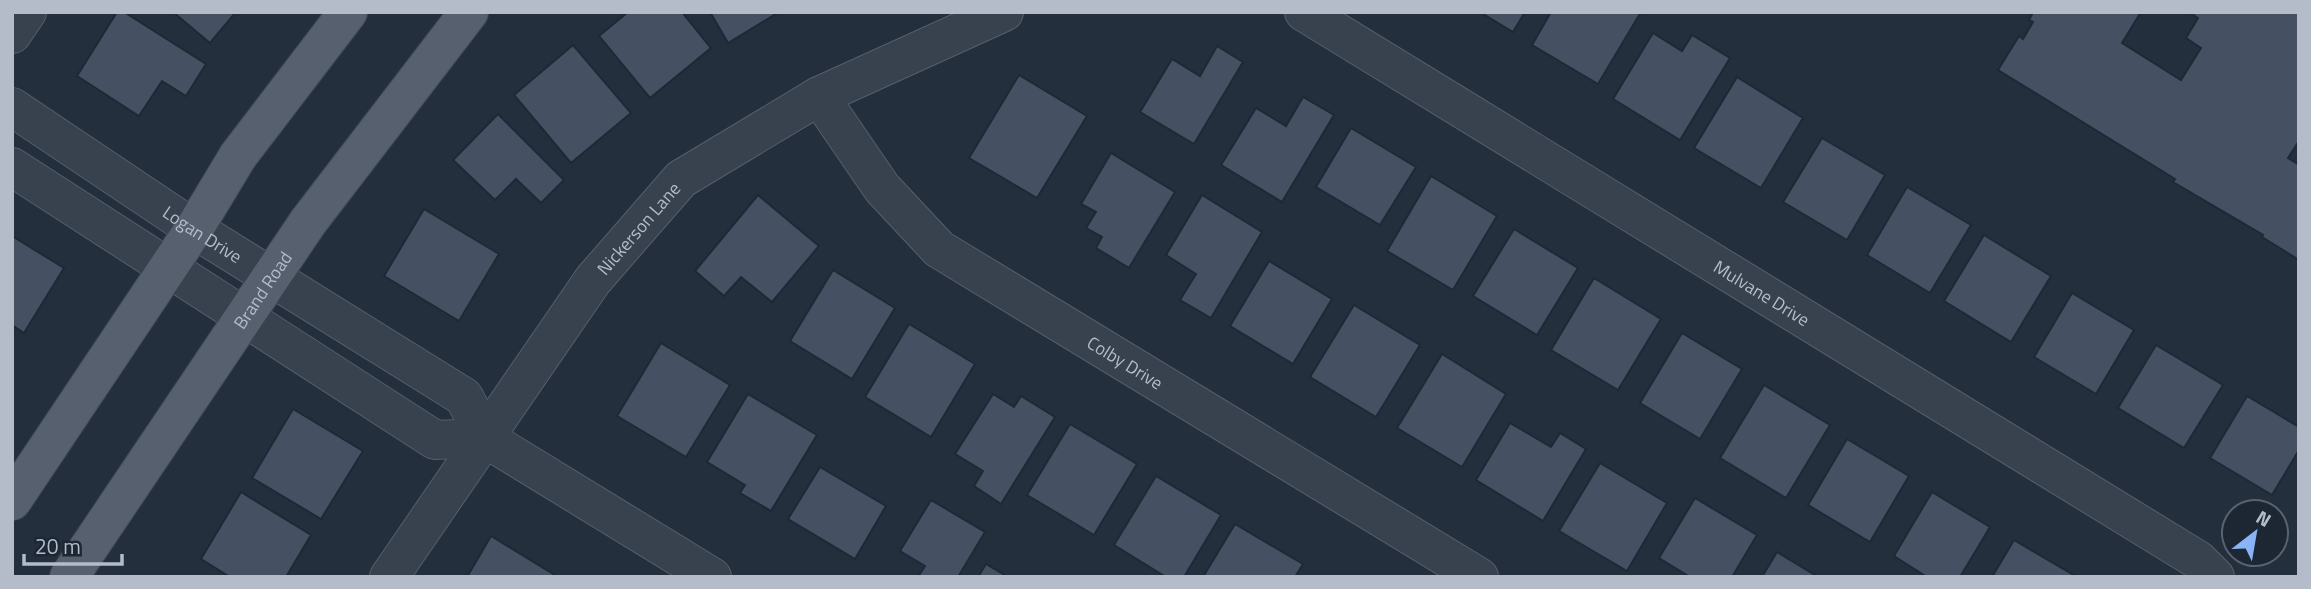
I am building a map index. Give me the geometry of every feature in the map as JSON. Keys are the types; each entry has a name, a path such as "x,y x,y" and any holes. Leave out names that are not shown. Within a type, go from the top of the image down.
{"main road":[{"path":"12,501 194,229 238,156 348,12"},
{"name":"Brand Road","path":"69,577 308,222 469,12"}],"street":[{"path":"12,34 27,12"},
{"name":"Nickerson Lane","path":"389,577 593,279 681,179 819,96 1004,12"},
{"name":"Mulvane Drive","path":"1304,12 2198,560 2215,577"},
{"name":"Colby Drive","path":"819,96 882,188 939,249 1479,577"},
{"name":"Logan Drive","path":"12,107 270,278 464,397 485,438"},
{"path":"12,167 435,440 485,438 712,577"}],"building":[{"path":"117,12 124,12 206,64 186,96 162,81 139,116 77,76"},
{"path":"173,12 236,12 210,43"},
{"path":"628,12 682,12 711,48 650,98 599,36"},
{"path":"710,12 779,12 728,43"},
{"path":"1480,12 1525,12 1513,32"},
{"path":"1551,12 1641,12 1598,84 1532,45"},
{"path":"2033,12 2141,12 2122,43 2181,80 2201,48 2186,38 2198,18 2189,12 2299,12 2299,141 2288,158 2299,165 2299,260 2262,237 2263,235 2173,182 2175,179 1998,70 2019,36 2023,39 2033,22 2029,20"},
{"path":"1653,33 1682,51 1692,35 1730,58 1680,140 1613,99"},
{"path":"573,45 631,113 571,163 514,95"},
{"path":"1217,46 1243,62 1194,144 1140,112 1172,59 1200,76"},
{"path":"1019,75 1087,116 1037,198 969,158"},
{"path":"1737,77 1803,118 1761,188 1694,148"},
{"path":"1303,97 1334,115 1282,202 1221,165 1256,108 1286,126"},
{"path":"498,114 564,180 541,203 516,179 495,200 453,160"},
{"path":"1351,128 1416,167 1380,225 1316,187"},
{"path":"1822,138 1885,175 1847,240 1783,202"},
{"path":"1111,153 1175,192 1129,268 1096,248 1102,237 1086,228 1096,212 1081,204"},
{"path":"1431,176 1497,216 1453,290 1387,251"},
{"path":"1907,187 1971,225 1930,293 1867,255"},
{"path":"758,195 819,246 772,302 741,277 724,296 695,271"},
{"path":"1202,195 1262,232 1211,318 1180,300 1196,274 1166,255"},
{"path":"424,209 499,254 459,321 384,276"},
{"path":"1514,229 1578,268 1537,335 1473,296"},
{"path":"1984,235 2051,276 2011,342 1944,301"},
{"path":"12,236 64,268 24,333 12,325"},
{"path":"1269,261 1332,299 1293,364 1230,326"},
{"path":"833,270 895,308 852,379 790,341"},
{"path":"1594,278 1661,319 1618,390 1551,350"},
{"path":"2072,293 2134,330 2096,394 2034,357"},
{"path":"1354,305 1420,345 1376,417 1310,377"},
{"path":"909,324 975,364 931,437 865,397"},
{"path":"1682,333 1742,369 1700,439 1640,403"},
{"path":"661,343 730,385 686,457 617,416"},
{"path":"2156,345 2223,385 2184,448 2118,408"},
{"path":"1442,354 1506,394 1462,467 1397,428"},
{"path":"1764,385 1830,425 1786,498 1720,458"},
{"path":"748,394 817,435 771,511 740,493 745,485 707,462"},
{"path":"993,394 1014,407 1021,396 1055,417 1001,504 974,486 983,471 955,454"},
{"path":"2247,396 2299,427 2299,450 2272,495 2210,458"},
{"path":"293,409 363,451 321,519 252,478"},
{"path":"1510,423 1551,447 1560,433 1586,449 1543,521 1476,480"},
{"path":"1070,424 1137,464 1094,535 1027,495"},
{"path":"1847,439 1909,476 1870,542 1808,505"},
{"path":"1600,463 1667,503 1627,571 1559,531"},
{"path":"820,467 886,506 855,559 788,519"},
{"path":"1156,476 1221,515 1184,577 1166,577 1114,545"},
{"path":"241,492 311,535 286,577 230,577 201,559"},
{"path":"1932,492 1990,527 1960,577 1927,577 1894,556"},
{"path":"1695,498 1757,535 1732,577 1690,577 1659,558"},
{"path":"931,500 985,532 958,577 918,577 925,566 900,551"},
{"path":"1235,524 1303,564 1295,577 1203,577"},
{"path":"491,536 558,577 467,577"},
{"path":"2014,540 2077,577 1992,577"},
{"path":"1777,552 1818,577 1762,577"},
{"path":"986,564 1008,577 978,577"}]}
